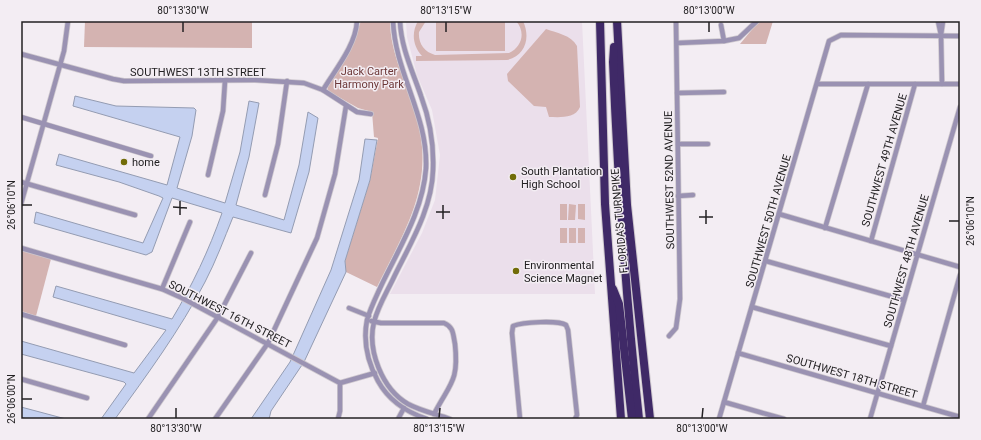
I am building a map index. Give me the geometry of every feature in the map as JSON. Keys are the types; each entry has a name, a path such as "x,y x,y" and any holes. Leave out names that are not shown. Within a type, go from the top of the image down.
{"highway":[{"name":"FLORIDA'S TURNPIKE","path":"600,21 601,99 609,277 621,419"},
{"name":"FLORIDA'S TURNPIKE","path":"617,21 627,205 650,419"},
{"path":"617,21 613,62 620,220 626,300 639,419"},
{"path":"609,277 619,304 632,419"}],"street":[{"path":"21,204 64,51 68,21"},
{"path":"323,90 348,49 357,21"},
{"path":"394,21 399,56 422,125 426,149 426,169 420,202 415,216 368,318 367,350 374,374 382,388 403,409 427,419"},
{"path":"400,21 407,57 427,113 432,141 433,171 428,202 422,218 385,294 374,322 372,334 374,350 380,370 387,384 406,403 450,419"},
{"path":"677,43 724,41 739,38 756,21"},
{"path":"938,21 941,35"},
{"path":"942,84 941,35 943,21"},
{"name":"SOUTHWEST 52ND AVENUE","path":"669,336 676,328 680,299 676,22"},
{"path":"721,25 724,41"},
{"name":"SOUTHWEST 50TH AVENUE","path":"719,419 818,84 829,41 841,35 941,35"},
{"path":"941,35 960,36"},
{"name":"SOUTHWEST 13TH STREET","path":"21,54 60,66 124,81 304,82 323,90 357,112 371,114"},
{"path":"208,175 223,111 225,81"},
{"path":"265,195 278,144 287,81"},
{"path":"818,84 960,84"},
{"path":"825,228 868,84"},
{"name":"SOUTHWEST 49TH AVENUE","path":"871,241 915,84"},
{"path":"677,93 724,92"},
{"path":"215,419 268,343 317,238 335,174 346,106"},
{"name":"SOUTHWEST 48TH AVENUE","path":"870,419 960,107"},
{"path":"21,117 151,156"},
{"path":"678,144 708,144"},
{"path":"21,182 135,214"},
{"path":"678,196 693,195"},
{"path":"779,214 960,267"},
{"path":"162,289 190,222"},
{"name":"SOUTHWEST 16TH STREET","path":"21,248 162,289 268,343 340,383"},
{"path":"148,419 218,317 251,253"},
{"path":"766,261 904,300"},
{"path":"923,406 960,275"},
{"path":"752,307 891,346"},
{"path":"349,308 374,322 444,324 449,326 453,331 457,362 456,373 452,383 434,414"},
{"path":"21,314 125,345"},
{"path":"520,419 512,333 513,326 520,324 562,323 566,325 577,415 575,419"},
{"name":"SOUTHWEST 18TH STREET","path":"738,353 960,417"},
{"path":"338,419 340,406 340,383 374,374 380,370"},
{"path":"21,379 87,398"},
{"path":"724,402 784,419"},
{"path":"398,419 406,403"}],"shaded area":[{"name":"South Plantation High School","path":"406,21 582,21 595,294 390,294 422,233 435,200 440,155 432,110 417,75 407,37"}],"green space":[{"path":"85,21 252,21 252,48 84,47"},
{"name":"Jack Carter Harmony Park","path":"361,21 390,21 396,57 416,114 421,139 422,162 420,184 415,205 398,245 377,287 346,272 345,261 370,180 378,138 374,137 372,112 358,108 328,91 327,85 353,42"},
{"path":"418,21 426,21 419,32 422,46 428,52 435,55 509,53 517,47 521,39 521,30 516,21 523,21 526,34 525,45 518,55 507,60 416,61 416,56 422,56 415,44 414,39 414,30"},
{"path":"436,21 505,21 505,51 436,51"},
{"path":"759,21 773,21 766,44 740,44"},
{"path":"546,29 571,39 577,46 580,107 578,111 571,115 549,117 546,107 534,106 508,81 507,74"},
{"path":"560,204 567,204 567,220 560,220"},
{"path":"569,204 576,205 575,220 568,220"},
{"path":"578,204 585,204 585,220 578,219"},
{"path":"560,228 567,228 567,243 560,243"},
{"path":"569,228 576,228 576,243 569,243"},
{"path":"578,228 585,228 585,243 578,243"},
{"path":"21,250 51,259 36,316 21,311"}],"water":[{"path":"75,96 116,106 194,108 196,110 192,136 177,188 225,203 240,152 249,101 259,103 249,157 236,205 284,220 299,165 308,112 318,118 309,172 291,233 233,217 213,266 195,300 163,352 115,419 101,419 126,384 124,382 21,354 21,341 134,373 166,330 53,297 56,286 172,319 200,268 222,213 172,198 152,252 146,255 34,223 36,212 143,243 163,198 119,182 56,165 59,154 167,185 180,137 73,106"},
{"path":"365,139 377,140 370,180 345,261 346,272 304,362 271,411 269,419 251,419 290,362 331,270 359,180"},
{"path":"21,407 66,419 27,419 21,417"}],"place":[{"name":"home","path":"124,162"},
{"name":"South Plantation High School","path":"513,177"},
{"name":"Environmental Science Magnet","path":"516,271"}]}
